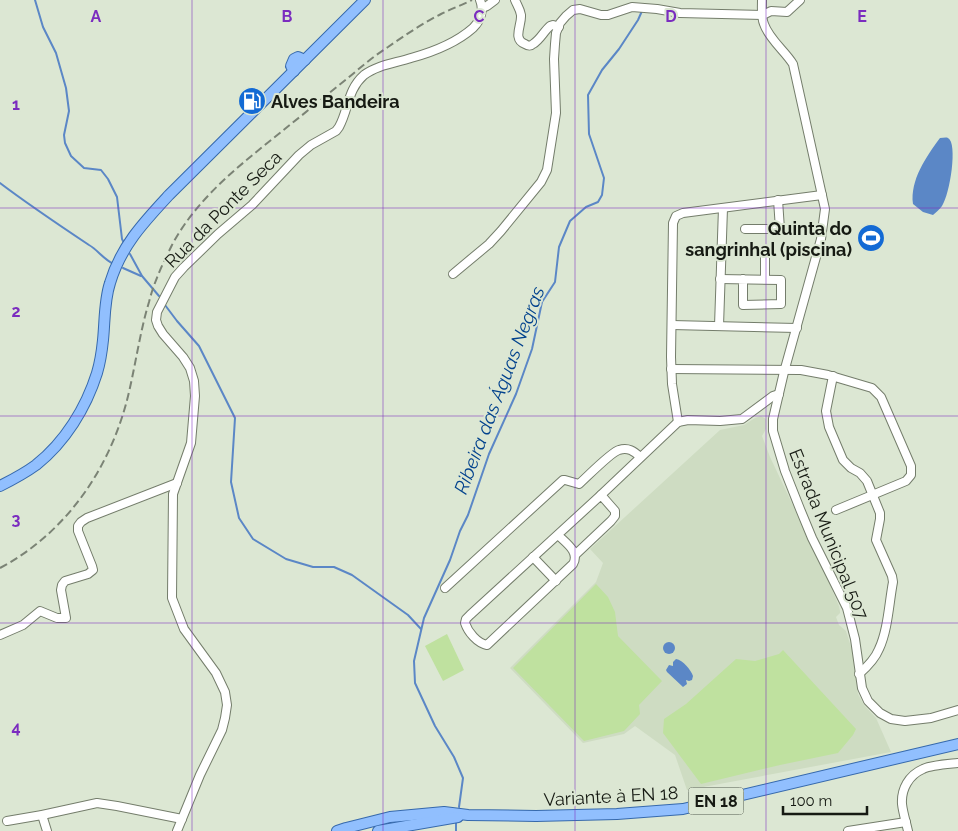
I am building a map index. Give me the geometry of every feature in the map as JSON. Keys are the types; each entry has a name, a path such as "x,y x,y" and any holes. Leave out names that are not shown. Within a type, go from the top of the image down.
{"main road":[{"path":"0,486 16,478 36,464 58,443 85,404 97,373 103,340 109,284 128,242 143,222 169,195 294,71 301,73 305,70 307,65 305,60 364,0"},
{"name":"Variante à EN 18","path":"337,831 390,817 444,812 468,815 536,816 617,814 683,809 958,744"},
{"name":"Variante à EN 18","path":"378,831 468,815"}],"street":[{"path":"481,4 487,6 496,0"},
{"path":"515,0 521,15 519,39 526,45 534,44 550,26 559,26"},
{"name":"Estrada Municipal 507","path":"762,0 764,24 769,34 787,54 793,64 825,209 822,239 773,420 773,431 778,450 812,538 847,608 855,639 862,688 868,701 880,713 891,719 906,721 931,718 958,710"},
{"path":"453,274 489,244 501,231 541,182 547,170 556,114 554,58 556,33 560,22 573,10 580,9 608,16 632,7 680,13 763,15 771,11 787,12 800,0"},
{"name":"Rua da Ponte Seca","path":"177,831 200,775 222,730 226,718 227,705 225,692 216,673 184,629 172,598 173,494 190,443 195,396 194,380 190,368 158,326 156,320 157,312 175,277 218,234 252,205 299,155 340,127 351,94 355,86 365,75 389,64 438,49 459,39 478,23 481,16 481,4"},
{"path":"678,422 672,384 673,223 676,216 683,213 822,195"},
{"path":"745,229 780,229 778,200"},
{"path":"719,326 723,208"},
{"path":"765,255 765,279"},
{"path":"720,279 743,279 765,279 781,280 781,304 743,305 743,279"},
{"path":"672,325 797,328"},
{"path":"672,369 812,371 877,391 911,466 911,475 906,481 836,510"},
{"path":"833,376 826,411 829,427 843,460 851,468 864,476 880,513 876,540 893,582 879,651 868,666 859,674"},
{"path":"601,495 615,511 612,521 576,555 573,564 556,581 487,645 482,644 467,630 466,619 678,422 688,420 720,421 742,419 773,396 779,394"},
{"path":"755,410 765,411 773,420"},
{"path":"445,588 563,480 579,484 618,450 634,451 640,457"},
{"path":"0,636 23,625 40,611 57,618 66,618 61,590 62,585 65,581 88,574 92,570 78,531 78,526 81,522 176,483"},
{"path":"558,535 576,555"},
{"path":"533,557 556,581"},
{"path":"908,831 902,804 903,790 907,783 924,768 958,763"},
{"path":"7,821 97,804 117,806 182,819"},
{"path":"42,815 47,831"},
{"path":"848,831 906,822"}],"shaded area":[{"path":"761,416 766,419 766,429 762,436 770,457 839,606 840,613 836,617 839,625 846,631 852,650 858,694 864,705 876,718 891,752 687,790 675,755 635,726 624,734 583,743 510,668 596,582 603,563 590,549 720,430 744,425"}],"green space":[{"path":"596,584 608,597 615,612 618,636 662,681 639,705 640,714 624,731 584,741 513,668"},
{"path":"447,634 464,670 443,681 425,646"},
{"path":"783,650 856,729 853,735 838,753 701,784 663,733 664,719 686,704 736,659 755,661 779,654"}],"water":[{"path":"940,138 948,138 951,142 953,159 945,200 933,215 923,212 913,204 913,195 920,169"},
{"name":"Quinta do sangrinhal (piscina)","path":"871,231 877,234 872,246 865,243"},
{"path":"667,642 671,642 675,648 671,654 667,654 663,650 663,646"},
{"path":"676,659 686,666 693,676 692,680 686,680 687,684 683,687 666,670 669,665 673,666 673,662"}],"waterway":[{"path":"35,0 43,27 56,53 66,88 69,111 64,135 65,143 71,156 84,168 101,170 108,179 117,197 124,243"},
{"name":"Ribeira das Águas Negras","path":"459,807 463,778 454,757 435,726 415,683 414,661 424,618 450,560 489,454 516,394 532,349 542,302 555,282 559,247 570,221 586,207 598,202 602,195 604,178 589,134 588,95 602,70 619,49 642,11"},
{"path":"0,183 114,264"},
{"path":"130,254 142,276 159,296"},
{"path":"123,268 141,276"},
{"path":"165,305 199,346 235,418 231,482 239,518 253,539 286,559 313,567 334,567 352,575 408,615 421,629"},
{"name":"Ribeira das Águas Negras","path":"456,822 456,831"}],"railway":[{"path":"0,568 44,538 80,499 95,477 118,429 126,404 146,314 156,280 172,245 196,210 242,164 373,58 427,21 472,0"}],"place":[{"name":"Alves Bandeira","path":"252,101"},
{"name":"Quinta do sangrinhal (piscina)","path":"871,238"}]}
